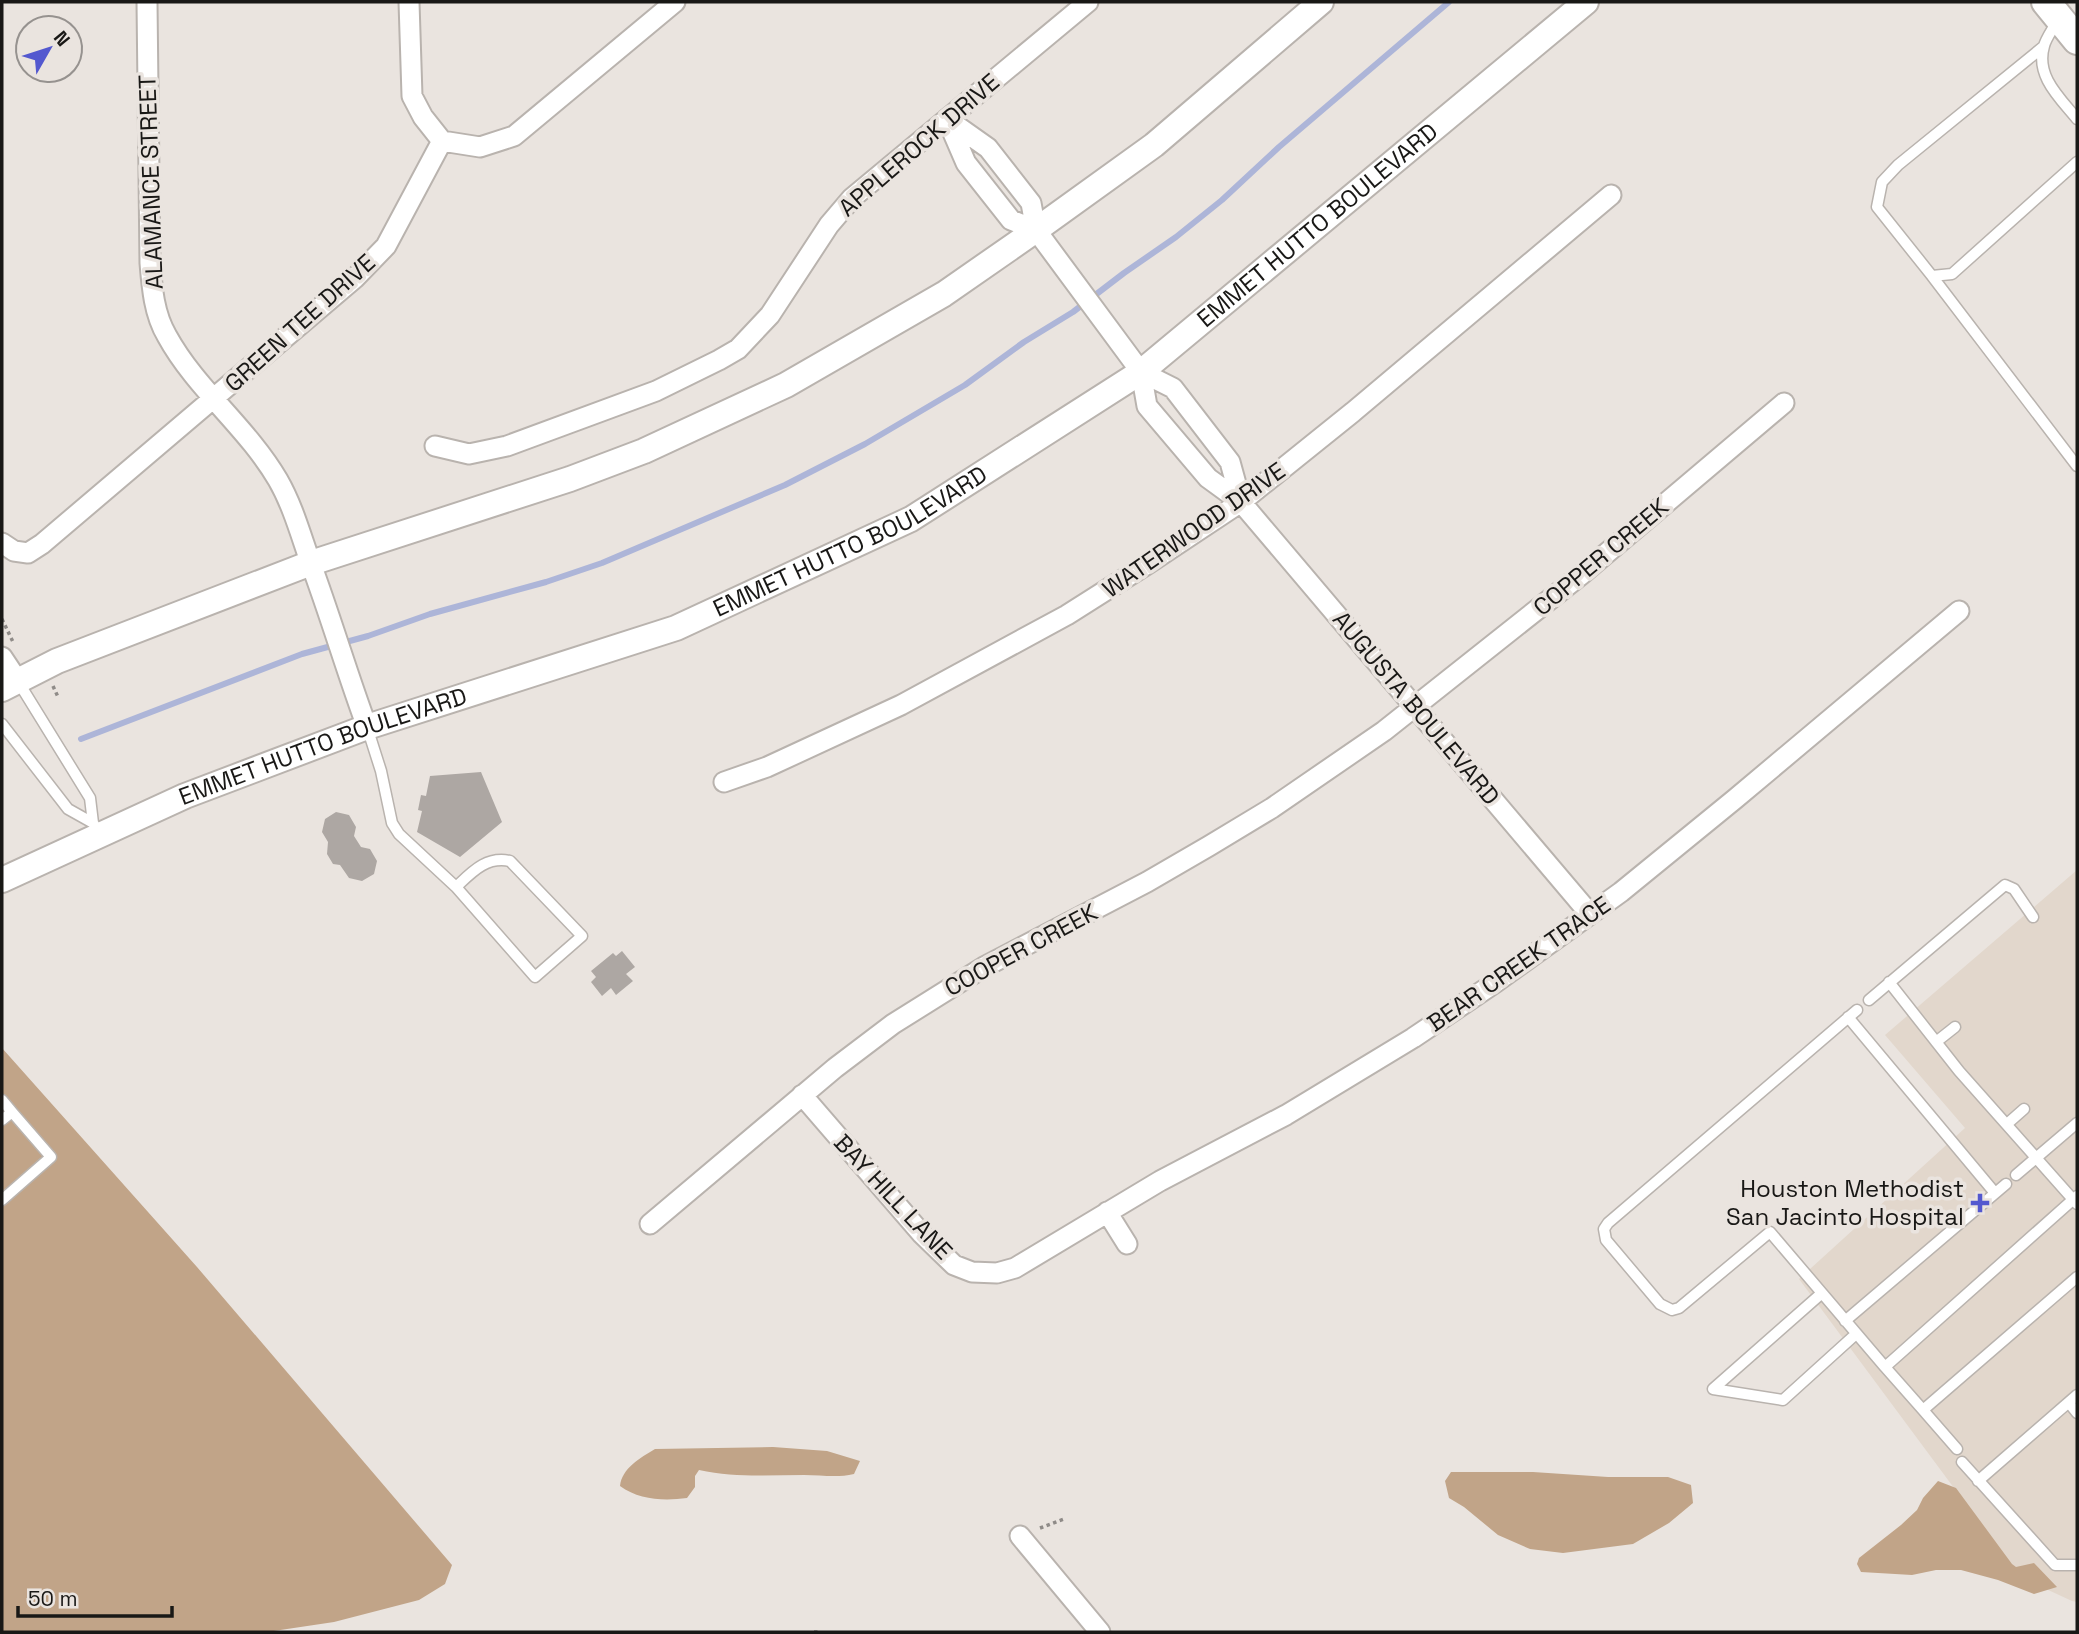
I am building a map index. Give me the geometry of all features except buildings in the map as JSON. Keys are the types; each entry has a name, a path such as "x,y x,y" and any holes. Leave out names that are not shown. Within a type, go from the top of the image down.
{"main road":[{"path":"2052,10 2077,40"}],"street":[{"name":"ALAMANCE STREET","path":"147,2 150,263 158,315 167,336 278,481 299,529 367,727"},
{"path":"409,2 412,96 423,117 442,141 480,147 513,135 675,2"},
{"name":"APPLEROCK DRIVE","path":"435,446 469,454 508,446 656,391 738,349 770,315 829,225 852,198 1088,2"},
{"path":"8,651 10,685 57,661 311,563 453,519 644,451 786,385 944,293 1037,230 1154,145 1321,2"},
{"name":"EMMET HUTTO BOULEVARD","path":"2,880 97,829 367,727 676,628 911,519 1141,372 1586,2"},
{"name":"AUGUSTA BOULEVARD","path":"947,119 966,163 996,201 1012,220 1037,230"},
{"name":"AUGUSTA BOULEVARD","path":"947,119 988,148 1031,203 1037,230 1141,372 1173,388 1230,462 1241,502"},
{"name":"GREEN TEE DRIVE","path":"2,543 14,551 29,553 337,295 386,246 442,141"},
{"name":"WATERWOOD DRIVE","path":"724,782 836,736 977,665 1094,598 1241,502 1353,412 1611,195"},
{"name":"AUGUSTA BOULEVARD","path":"1141,372 1147,406 1208,478 1241,502 1590,914"},
{"name":"COPPER CREEK","path":"1415,708 1582,574 1784,403"},
{"name":"BEAR CREEK TRACE","path":"1036,1254 1107,1212 1286,1115 1404,1044 1496,982 1590,914 1735,799 1959,611"},
{"name":"COOPER CREEK","path":"650,1224 893,1024 953,984 1147,882 1272,808 1415,708"},
{"name":"BAY HILL LANE","path":"803,1096 922,1234 954,1265 972,1272 997,1273 1015,1268 1036,1254"},
{"path":"1107,1212 1127,1244"},
{"path":"1020,1536 1100,1632"}],"lane":[{"path":"2052,10 2043,47 2046,80 2077,119"},
{"path":"2043,47 1898,165 1882,182 1877,207 2077,466"},
{"path":"1932,276 1952,274 2077,162"},
{"path":"10,685 90,798 97,829"},
{"path":"2,724 68,809 97,829"},
{"path":"367,727 381,771 392,823 399,834 456,887 535,977 582,936 510,861 493,860 476,869 456,887"},
{"path":"1869,1000 2005,885 2014,889 2033,917"},
{"path":"1885,1367 2076,1200 1936,1042 1889,982"},
{"path":"1857,1010 1608,1223 1604,1229 1606,1240 1666,1309 1679,1308 1770,1232 1957,1449"},
{"path":"1848,1017 1995,1193"},
{"path":"1936,1042 1955,1027"},
{"path":"2,1100 51,1157 2,1200"},
{"path":"2007,1124 2024,1109"},
{"path":"2,1120 12,1112"},
{"path":"2016,1175 2077,1123"},
{"path":"1845,1321 2006,1184"},
{"path":"1923,1410 2077,1277"},
{"path":"1822,1293 1713,1389 1783,1400 1856,1334"},
{"path":"1978,1481 2077,1395"},
{"path":"2069,1403 2077,1413"},
{"path":"1962,1462 2055,1565 2077,1565"}],"path":[{"path":"2,619 8,651"},
{"path":"1020,1536 1064,1519"},
{"path":"814,1632 820,1632"}],"shaded area":[{"name":"Houston Methodist San Jacinto Hospital","path":"2077,870 2077,1602 2020,1577 1799,1279 1965,1128 1885,1035"},
{"path":"2,1048 197,1267 452,1565 445,1584 419,1600 334,1622 267,1632 2,1632"},
{"path":"773,1447 827,1451 860,1461 854,1474 842,1476 739,1475 699,1470 695,1476 695,1487 687,1498 678,1499 643,1497 620,1486 628,1469 655,1449"},
{"path":"1451,1472 1668,1477 1691,1485 1693,1503 1669,1523 1633,1544 1563,1553 1530,1549 1498,1535 1449,1498 1445,1481"},
{"path":"1938,1481 1956,1488 2012,1564 2016,1567 2034,1563 2057,1587 2034,1594 1961,1570 1936,1570 1912,1575 1861,1572 1857,1564 1859,1558 1917,1510 1923,1498"}],"waterway":[{"path":"81,739 302,654 602,563 785,485 865,444 965,385 1024,342 1073,312 1176,237 1449,2"}],"place":[{"name":"Houston Methodist San Jacinto Hospital","path":"1980,1203"}]}
